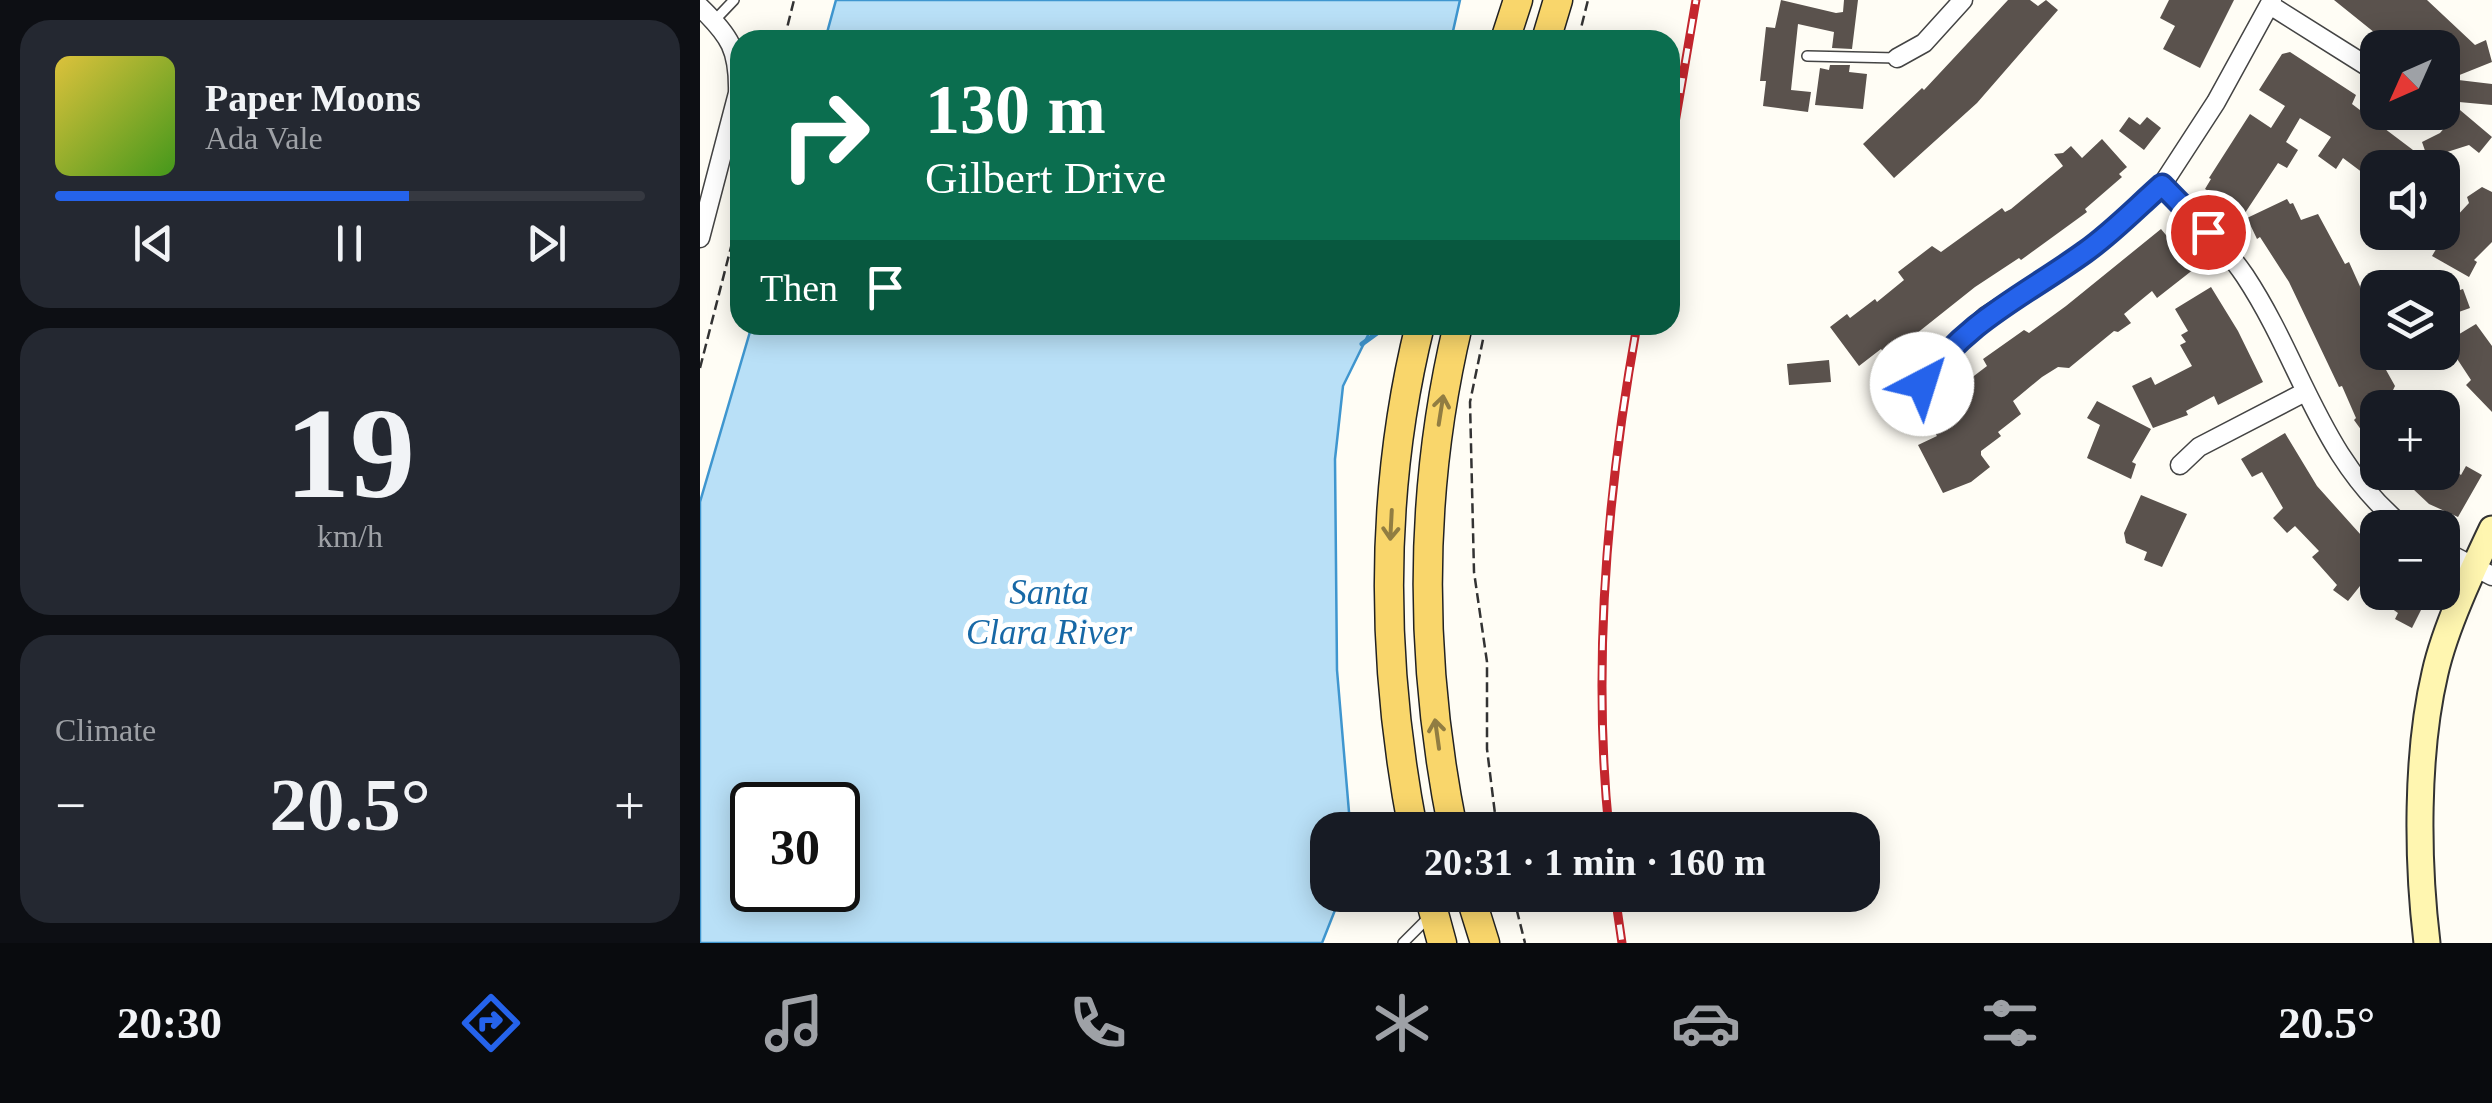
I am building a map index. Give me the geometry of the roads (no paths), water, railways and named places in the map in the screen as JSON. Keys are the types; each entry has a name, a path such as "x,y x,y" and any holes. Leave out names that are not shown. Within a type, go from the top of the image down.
{"main road":[{"path":"1508,30 1518,0"},
{"path":"1549,30 1558,0"},
{"path":"1410,812 1392,688 1388,605 1390,521 1398,438 1418,335"},
{"path":"1450,812 1430,679 1427,571 1434,464 1456,335"},
{"path":"1433,912 1442,943"},
{"path":"1475,912 1485,943"}],"street":[{"path":"1898,58 1924,43 1963,0"},
{"path":"1922,384 1941,357 1986,316 2088,251 2162,185 2216,102 2271,3 2360,60"},
{"path":"700,7 730,42"},
{"path":"700,238 730,124"},
{"path":"2162,185 2243,274 2273,324 2336,452 2384,510"},
{"path":"2180,465 2199,447 2305,392"},
{"path":"2427,943 2420,808 2435,672 2483,571 2492,529"},
{"path":"2460,559 2483,571"}],"lane":[{"path":"717,23 734,0"},
{"path":"1806,56 1898,58"},
{"path":"1403,943 1425,912"}],"water":[{"path":"836,0 1460,0 1453,30 828,30"},
{"name":"Santa Clara River","path":"749,335 1368,335 1343,386 1335,459 1337,670 1349,812 1310,812 1310,912 1334,912 1322,943 700,943 700,502"}],"waterway":[{"path":"1362,344 1374,335"}],"railway":[{"path":"1680,94 1696,0"},
{"path":"1608,812 1602,704 1605,577 1635,335"},
{"path":"1617,912 1622,943"}]}
